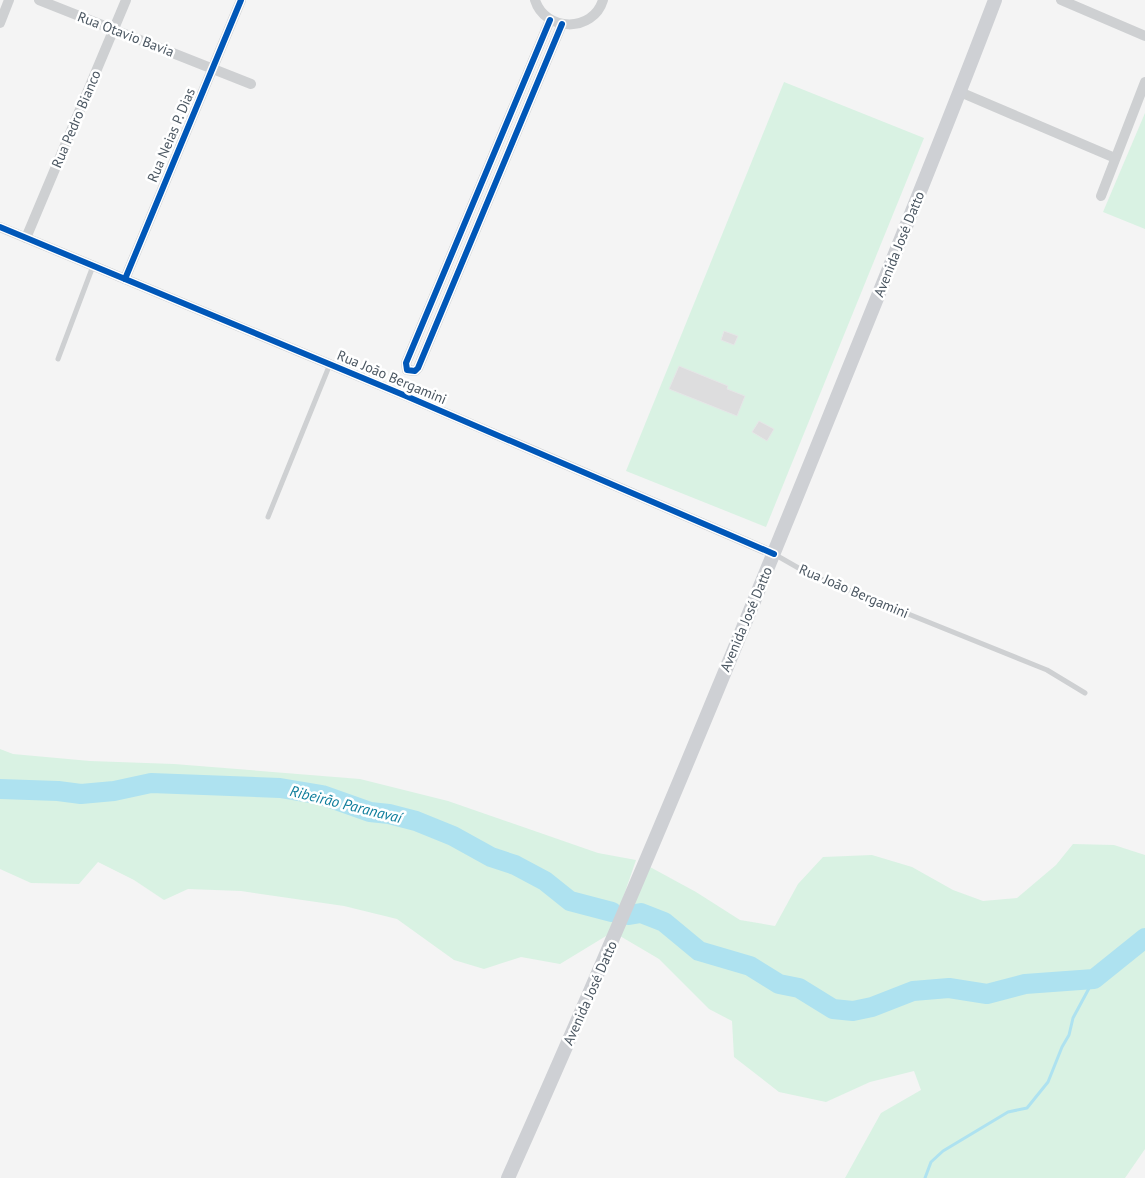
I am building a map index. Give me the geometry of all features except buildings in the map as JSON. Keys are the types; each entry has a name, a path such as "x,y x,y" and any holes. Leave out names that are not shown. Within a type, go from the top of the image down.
{"main road":[{"name":"Avenida José Datto","path":"508,1178 615,936 774,554 960,92 995,0"}],"street":[{"path":"0,23 9,0"},
{"name":"Rua Otavio Bavia","path":"39,0 251,84"},
{"name":"Rua Pedro Bianco","path":"26,238 126,0"},
{"name":"Rua Neias P. Dias","path":"125,279 241,0"},
{"path":"535,0 542,13 550,20 574,25 586,21 595,13 603,0"},
{"path":"1061,0 1145,36"},
{"path":"550,20 406,363 407,370 415,371 418,368 562,24"},
{"path":"1101,196 1145,82"},
{"path":"960,92 1115,158"},
{"path":"490,162 497,163 502,168"},
{"path":"483,178 489,184 496,184"},
{"name":"Rua João Bergamini","path":"0,227 330,364 774,554"}],"lane":[{"path":"58,359 93,266"},
{"path":"268,517 330,364"},
{"name":"Rua João Bergamini","path":"774,554 809,574 1047,670 1085,692"}],"green space":[{"path":"784,82 924,138 766,527 626,471"},
{"path":"1145,113 1145,229 1103,212"},
{"path":"0,749 13,754 90,761 174,764 360,779 448,801 598,853 636,860 611,933 560,964 521,957 484,969 454,960 397,919 344,906 241,891 188,889 164,900 134,880 98,862 79,884 31,883 0,869"},
{"path":"1073,844 1114,845 1145,855 1145,1149 1125,1178 845,1178 881,1113 921,1090 914,1071 870,1082 826,1102 779,1092 734,1057 732,1021 709,1009 659,959 620,936 650,867 696,892 740,920 775,926 798,884 823,857 872,855 912,867 953,890 983,901 1017,898 1056,865"}],"waterway":[{"name":"Ribeirão Paranavaí","path":"0,789 58,791 81,794 114,791 151,783 280,788 322,795 370,812 389,814 416,821 453,836 491,857 515,865 545,881 570,901 612,912"},
{"name":"Ribeirão Paranavaí","path":"629,915 641,913 664,922 699,951 750,966 779,984 799,988 833,1009 853,1011 872,1007 913,991 949,988 987,994 1025,984 1094,979 1145,938"},
{"path":"925,1178 931,1162 943,1151 1008,1112 1027,1108 1048,1082 1069,1035 1073,1018 1094,979"}],"cycle path":[{"path":"125,279 241,0"},
{"path":"550,20 406,363 407,370 415,371 418,368 562,24"},
{"path":"0,227 406,396 774,554"}]}
